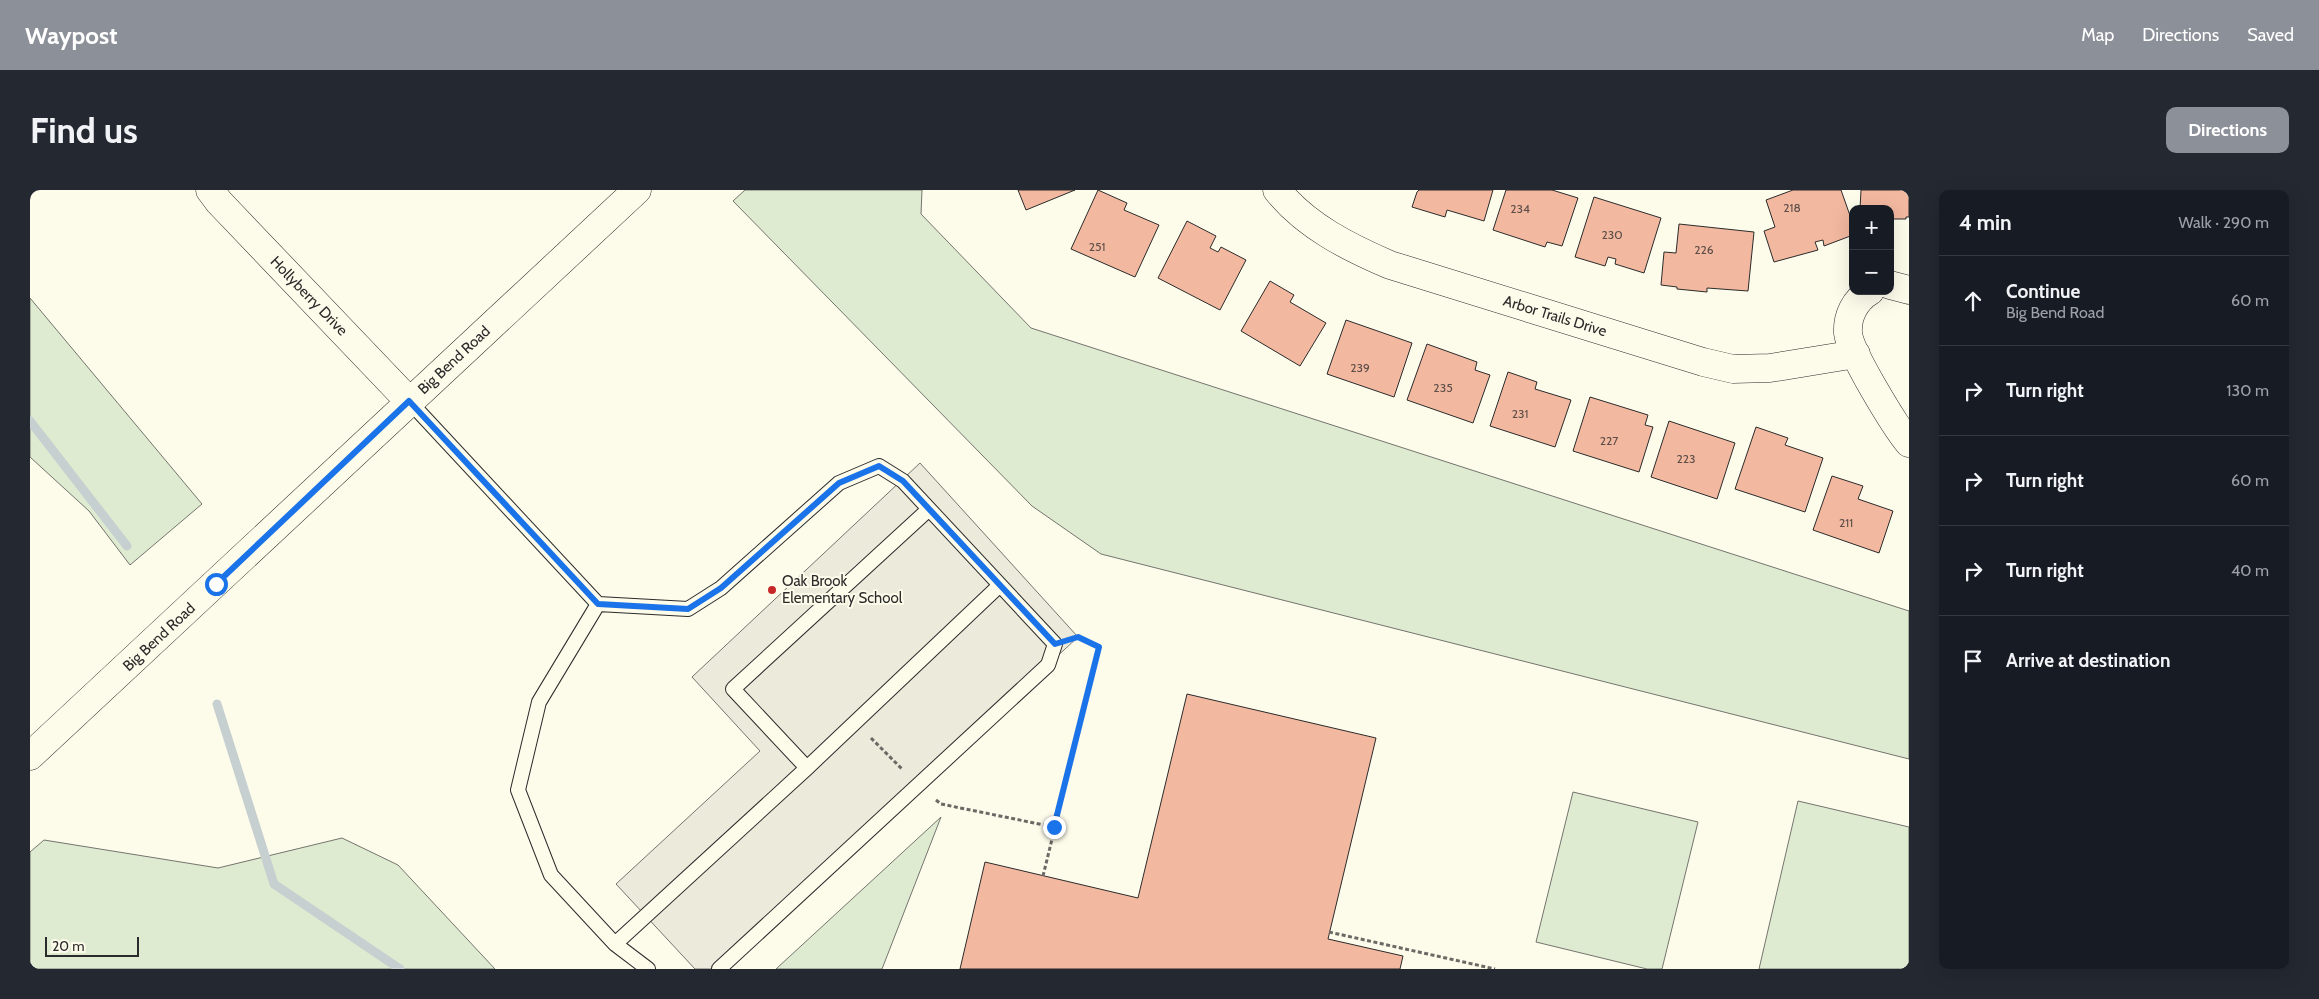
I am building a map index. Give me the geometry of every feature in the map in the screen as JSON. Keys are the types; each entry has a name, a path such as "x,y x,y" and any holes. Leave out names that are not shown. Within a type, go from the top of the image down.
{"street":[{"name":"Big Bend Road","path":"30,756 637,190"},
{"name":"Arbor Trails Drive","path":"1277,190 1286,201 1319,228 1354,249 1390,265 1703,362 1733,369 1770,368 1856,354"},
{"name":"Hollyberry Drive","path":"220,194 409,401"},
{"path":"1894,286 1909,290"},
{"path":"1866,295 1854,306 1849,320 1848,334 1856,354 1898,430 1909,443"}],"lane":[{"path":"409,401 598,604 688,609 721,588 839,483 879,466 903,481 1055,644 1048,665 719,969"},
{"path":"807,768 733,688 929,509"},
{"path":"615,944 807,768 1000,585"},
{"path":"598,604 539,702 518,790 551,875 615,944 648,969"}],"path":[{"path":"1043,876 1099,647 1078,637 1055,644"},
{"path":"1329,932 1495,969"}],"green space":[{"path":"745,190 922,190 921,214 1031,328 1909,611 1909,759 1101,554 1032,506 733,201"},
{"path":"30,298 202,504 130,565 89,511 30,457"},
{"path":"1573,792 1698,822 1662,969 1647,969 1536,942"},
{"path":"1798,801 1909,827 1909,969 1759,969"},
{"path":"941,817 882,969 776,969"},
{"path":"342,838 398,865 495,969 30,969 30,852 44,840 218,868"}],"shaded area":[{"path":"920,463 1078,637 719,969 695,969 616,884 760,751 692,677"}],"building":[{"path":"1018,190 1075,190 1026,210"},
{"path":"1098,190 1127,203 1124,210 1159,225 1135,277 1071,249"},
{"path":"1419,190 1493,190 1484,221 1447,210 1445,217 1412,207"},
{"path":"1506,190 1552,190 1578,198 1562,246 1547,242 1545,247 1493,230"},
{"path":"1793,190 1841,190 1849,213 1849,237 1824,246 1823,240 1815,242 1818,250 1774,262 1764,231 1775,227 1766,200"},
{"path":"1861,190 1909,190 1909,217 1906,217 1906,219 1894,219 1894,205 1860,205"},
{"path":"1594,197 1661,218 1644,273 1615,264 1616,259 1608,257 1605,266 1575,257"},
{"path":"1187,221 1216,236 1210,248 1218,252 1221,247 1246,260 1220,310 1158,278"},
{"path":"1679,224 1754,232 1748,291 1707,288 1707,292 1677,289 1677,287 1661,285 1664,252 1676,253"},
{"path":"1270,281 1294,295 1290,302 1326,323 1300,366 1241,331"},
{"path":"1346,320 1412,343 1394,397 1327,374"},
{"path":"1427,344 1477,362 1475,370 1490,375 1473,423 1407,400"},
{"path":"1508,372 1537,382 1535,389 1571,400 1555,447 1490,426"},
{"path":"1590,397 1648,415 1645,425 1653,427 1639,472 1573,451"},
{"path":"1669,421 1735,443 1717,499 1651,477"},
{"path":"1756,427 1788,438 1785,445 1823,458 1805,512 1735,489"},
{"path":"1832,476 1863,486 1858,499 1893,511 1879,553 1813,530"},
{"path":"1187,694 1376,738 1328,939 1403,956 1400,969 960,969 985,862 1138,898"}],"waterway":[{"path":"30,421 127,546"},
{"path":"217,704 274,884 400,969"}],"place":[{"name":"Oak Brook Elementary School","path":"772,590"}],"route":[{"path":"216,584 409,401 598,604 688,609 721,588 839,483 879,466 903,481 1055,644 1078,637 1099,647 1054,827"}]}
